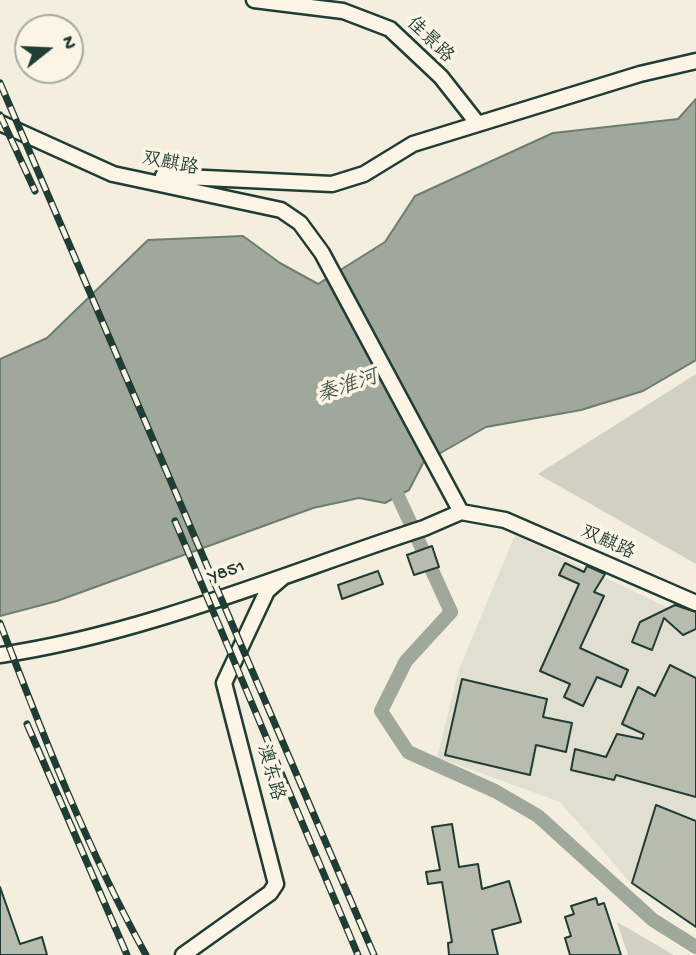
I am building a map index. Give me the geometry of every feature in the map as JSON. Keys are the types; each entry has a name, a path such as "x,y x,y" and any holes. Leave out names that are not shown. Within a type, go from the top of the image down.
{"street":[{"name":"佳景路","path":"254,0 343,11 390,29 441,77 478,124"},
{"path":"113,174 332,184 364,174 413,144 640,74 696,61"},
{"name":"双麒路","path":"0,123 113,174 281,210 300,223 322,253 461,512 505,520 696,603"},
{"name":"Y851","path":"0,655 63,646 424,528 461,512"},
{"name":"澳东路","path":"183,955 270,893 276,884 224,683 267,591 288,573"}],"shaded area":[{"path":"696,374 696,564 538,474"},
{"path":"515,535 696,621 696,926 631,883 560,802 437,757 458,672"},
{"path":"617,922 674,955 628,955"}],"water":[{"name":"秦淮河","path":"696,99 696,360 643,391 581,410 486,427 423,463 409,490 385,503 359,498 313,508 57,601 0,616 0,359 47,338 148,240 243,236 280,263 318,284 385,242 415,196 553,133 678,119"}],"building":[{"path":"432,546 439,567 414,575 407,555"},
{"path":"565,563 584,572 587,566 605,574 594,592 604,596 580,648 628,670 621,687 597,677 583,706 564,697 570,684 540,671 579,584 559,575"},
{"path":"378,571 383,584 342,599 338,585"},
{"path":"675,605 696,612 696,629 683,635 664,618 652,650 632,642 640,622"},
{"path":"670,665 696,678 696,797 616,775 614,780 571,770 575,749 606,757 617,734 642,739 644,734 622,724 638,687 655,696"},
{"path":"462,679 547,699 543,717 572,723 566,752 536,745 530,775 445,755"},
{"path":"656,805 696,821 696,927 632,883"},
{"path":"452,824 459,867 478,864 482,889 509,881 521,922 492,930 498,955 449,955 448,943 452,942 442,882 428,884 426,872 440,870 432,827"},
{"path":"0,887 20,944 42,937 47,955 0,955"},
{"path":"596,898 598,905 604,903 621,955 570,955 565,938 571,936 565,917 574,914 571,906"}],"waterway":[{"path":"398,496 451,612 406,661 381,711 408,752 495,791 538,816 653,920 696,947"}],"railway":[{"path":"0,83 374,955"},
{"path":"0,115 35,191"},
{"path":"175,521 358,955"},
{"path":"0,623 85,833 146,955"},
{"path":"27,724 127,955"}]}
